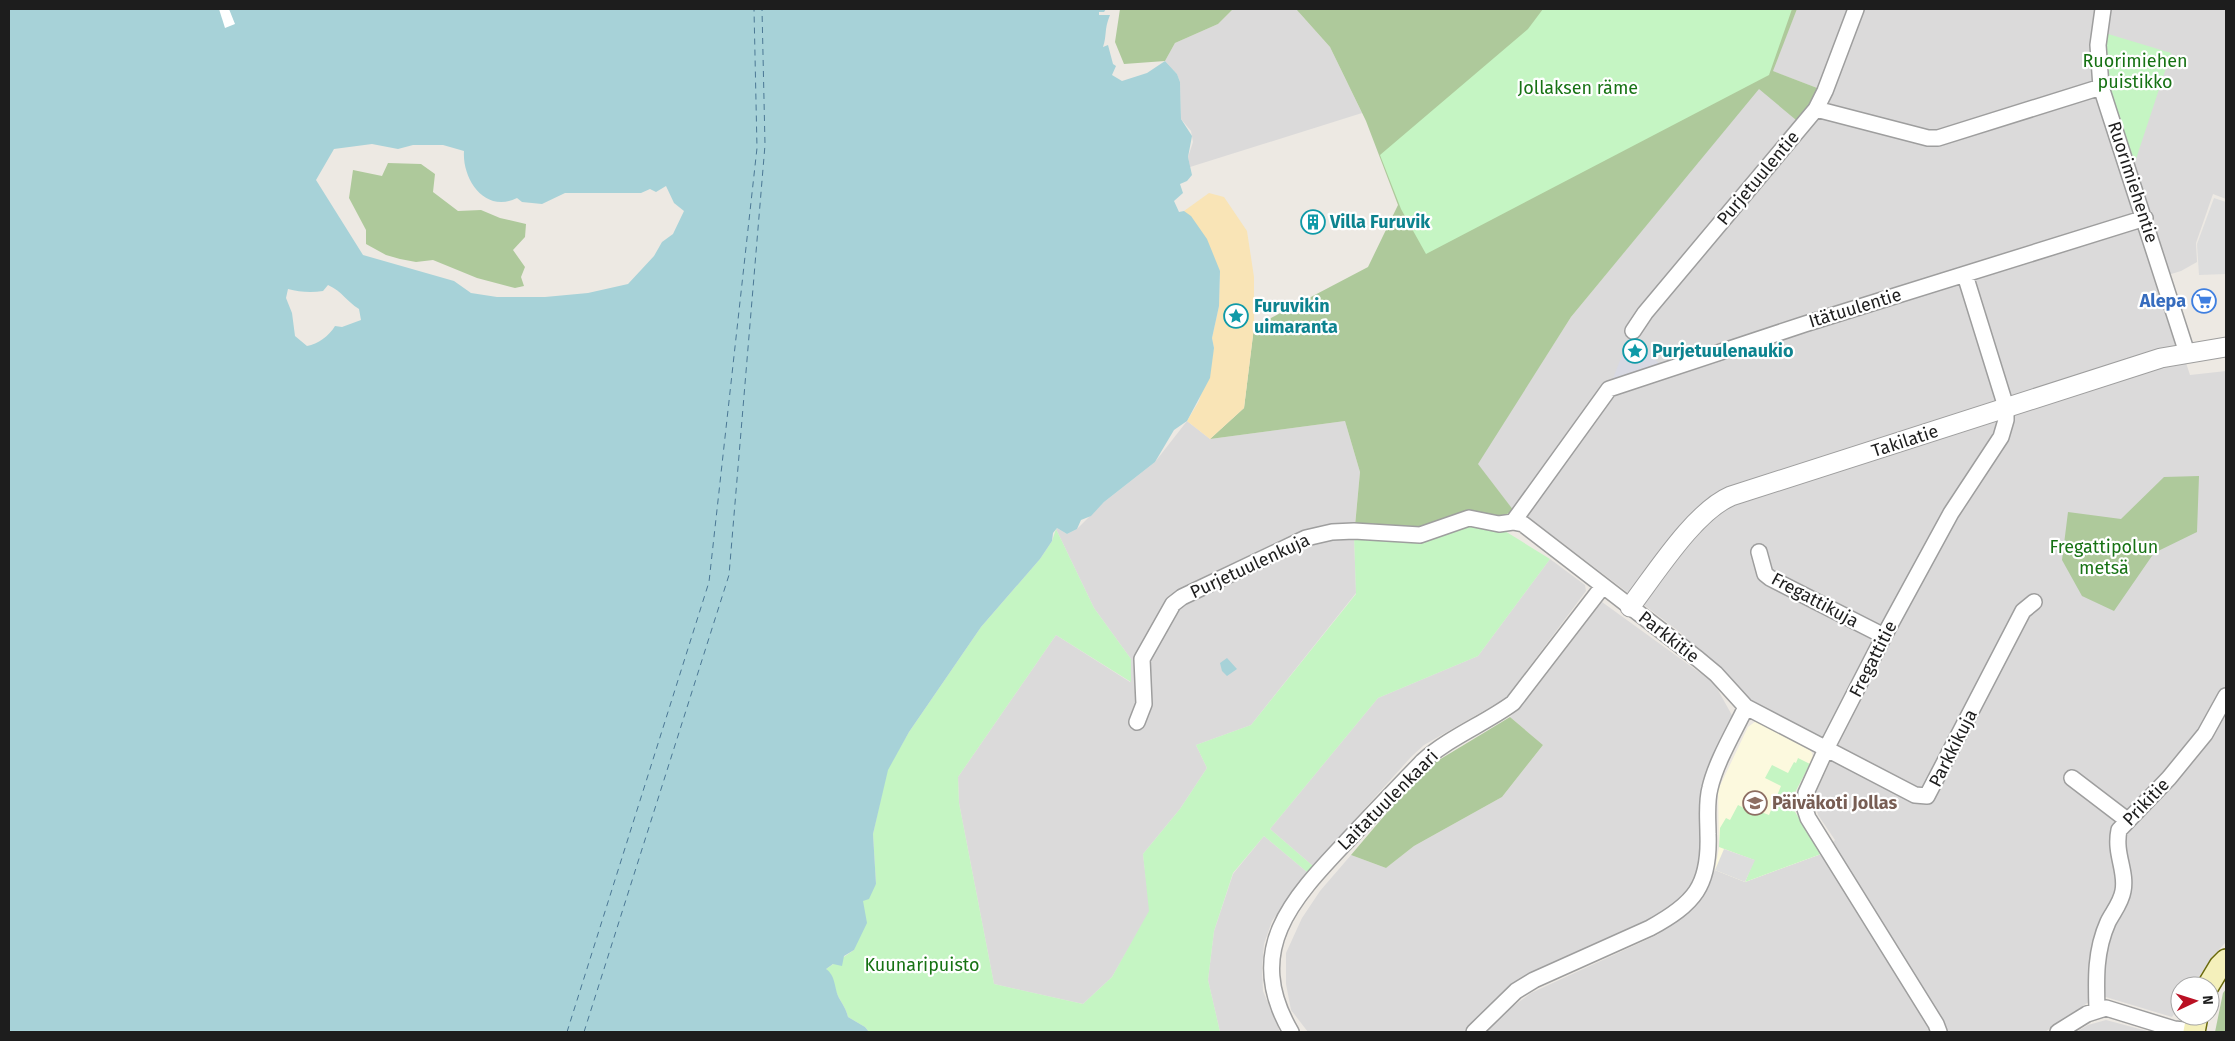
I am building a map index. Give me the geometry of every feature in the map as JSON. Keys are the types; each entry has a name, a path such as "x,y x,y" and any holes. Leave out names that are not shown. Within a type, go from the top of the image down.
{"main road":[{"path":"2214,976 2226,960"}],"street":[{"name":"Purjetuulentie","path":"1633,331 1644,313 1816,109 1825,91 1856,9"},
{"name":"Ruorimiehentie","path":"2103,9 2098,39 2102,87 2187,353"},
{"path":"1816,109 1928,138 1938,138 2102,87"},
{"name":"Itätuulentie","path":"1513,522 1609,389 1805,324 2145,218"},
{"name":"Fregattitie","path":"1939,1032 1936,1024 1808,818 1805,809 1806,793 1826,749 1884,636 1951,513 2001,437 2004,429 2006,407 1965,274"},
{"name":"Takilatie","path":"1630,607 1701,516 1719,501 2161,358 2226,347"},
{"name":"Purjetuulenkuja","path":"1137,722 1144,704 1142,659 1173,604 1182,597 1298,541 1320,534 1354,530 1420,535 1469,518 1499,524 1513,522"},
{"name":"Parkkitie","path":"1513,522 1524,524 1710,669 1746,707 1826,749"},
{"name":"Fregattikuja","path":"1759,552 1765,574 1770,578 1884,636"},
{"name":"Laitatuulenkaari","path":"1291,1032 1280,1013 1275,997 1271,971 1273,948 1288,910 1318,872 1423,760 1513,703 1603,586"},
{"name":"Parkkikuja","path":"1826,749 1915,795 1927,796 2023,610 2034,602"},
{"name":"Prikitie","path":"2097,1010 2095,971 2101,942 2123,890 2123,876 2117,840 2119,830 2169,778 2199,741 2226,696"},
{"path":"1474,1032 1516,991 1534,980 1650,928 1666,919 1693,898 1703,877 1709,857 1708,804 1710,787 1746,707"},
{"path":"2072,778 2127,820"},
{"path":"2058,1032 2097,1010 2106,1008 2174,1029 2195,1026"}],"shaded area":[{"path":"1233,9 1296,9 1330,47 1362,113 1190,167 1188,157 1193,142 1191,131 1181,119 1180,82 1177,74 1165,61 1175,43 1218,24"},
{"path":"1797,9 2226,9 2226,199 2213,194 2196,243 2197,262 2181,271 2158,278 2190,375 2226,371 2226,942 2212,957 2200,976 2170,976 2170,1016 2099,995 2045,1032 1486,1032 1501,1015 1531,993 1657,935 1688,911 1703,894 1715,870 1745,882 1821,854 1835,840 1818,815 1814,797 1837,747 1755,706 1722,669 1692,647 1681,633 1528,517 1517,515 1477,464 1571,317 1759,88 1802,125 1825,91 1772,71"},
{"path":"2214,198 2226,202 2226,274 2199,275 2197,244"},
{"name":"Purjetuulenaukio","path":"1629,337 1635,338 1666,371 1609,389"},
{"path":"1187,421 1210,439 1345,421 1360,472 1354,535 1356,593 1251,725 1196,745 1207,768 1180,809 1143,854 1150,911 1112,977 1083,1004 994,984 959,803 958,777 1056,635 1130,682 1131,659 1094,608 1056,529 1067,534 1077,529 1104,502 1155,462"},
{"path":"1550,559 1585,585 1586,591 1506,698 1424,745 1313,866 1270,829 1378,698 1478,656"},
{"path":"1602,602 1714,683 1733,717 1702,859 1694,882 1684,897 1657,917 1512,984 1496,998 1465,1032 1308,1032 1291,1010 1286,984 1286,953 1302,918 1320,891 1351,855 1386,868 1414,846 1502,797 1543,745 1510,717 1529,697"},
{"name":"Päiväkoti Jollas","path":"1756,721 1810,750 1812,753 1813,758 1791,800 1792,807 1821,854 1745,882 1715,870 1719,847 1718,790 1748,727"},
{"path":"1264,836 1307,872 1272,921 1264,944 1263,991 1280,1032 1220,1032 1208,980 1214,931 1233,874"},
{"path":"1724,849 1755,860 1745,882 1715,870"},
{"path":"2106,1020 2151,1032 2076,1032 2088,1025"}],"green space":[{"path":"1120,9 1233,9 1218,24 1175,43 1165,61 1124,64 1115,42"},
{"path":"1296,9 1797,9 1773,71 1825,91 1802,125 1759,89 1571,317 1478,464 1514,511 1500,517 1421,530 1355,526 1360,472 1345,421 1210,439 1244,408 1254,327 1368,267 1398,205 1366,121 1330,47"},
{"name":"Jollaksen räme","path":"1543,9 1792,9 1769,75 1426,254 1401,209 1380,155 1528,29"},
{"name":"Ruorimiehen puistikko","path":"2105,33 2171,53 2135,162 2112,99 2106,68"},
{"path":"388,163 421,164 435,174 433,192 458,211 481,210 500,218 526,224 525,237 513,250 525,267 521,277 524,286 515,288 477,278 433,260 416,262 400,259 386,255 366,244 366,230 349,198 353,170 382,176"},
{"name":"Fregattipolun metsä","path":"2199,476 2197,532 2154,553 2114,611 2082,596 2062,560 2068,512 2121,519 2164,477"},
{"name":"Kuunaripuisto","path":"1469,523 1500,528 1550,559 1478,656 1378,698 1270,829 1313,866 1307,872 1264,836 1233,873 1214,931 1208,980 1220,1032 869,1032 865,1027 848,1017 826,969 854,950 863,901 876,884 873,834 887,770 909,732 981,627 1040,559 1052,541 1056,529 1094,608 1131,659 1131,682 1056,635 958,777 959,803 994,984 1083,1004 1112,977 1149,911 1143,854 1180,809 1207,768 1196,745 1251,725 1356,594 1354,535"},
{"path":"1510,717 1543,745 1502,797 1414,846 1386,868 1351,855 1424,769"},
{"path":"1798,758 1810,764 1791,800 1792,807 1821,854 1745,882 1754,860 1719,847 1720,828 1726,818 1730,820 1738,805 1750,811 1757,795 1767,800 1761,812 1769,815 1781,786 1765,778 1772,765 1788,773"},
{"path":"2226,989 2226,1032 2215,1032 2216,1026 2220,1026 2220,1008 2223,993"}],"sand":[{"name":"Furuvikin uimaranta","path":"1209,193 1224,197 1247,231 1254,277 1254,327 1244,408 1210,439 1187,421 1199,401 1214,348 1212,338 1219,306 1220,271 1184,211"}],"water":[{"path":"9,9 1106,9 1104,12 1099,12 1099,15 1110,15 1103,47 1108,45 1113,64 1116,66 1112,75 1122,81 1147,73 1165,61 1177,74 1180,82 1181,119 1192,136 1188,157 1192,175 1187,181 1180,184 1183,193 1174,201 1179,212 1184,211 1191,216 1207,239 1220,271 1219,306 1212,338 1214,348 1210,378 1187,421 1174,430 1155,462 1104,502 1091,516 1081,520 1077,529 1067,534 1057,528 1053,533 1052,541 1040,559 981,627 909,732 888,770 873,834 876,884 869,899 863,901 867,923 854,950 844,956 842,966 833,964 826,969 833,979 837,994 848,1017 865,1027 869,1032 9,1032","holes":["372,144 398,149 413,145 443,145 464,151 464,162 471,182 486,198 495,201 505,202 517,198 522,202 542,204 565,193 641,193 650,189 656,192 666,186 674,203 684,211 673,234 662,242 654,256 628,284 588,293 545,297 497,297 471,293 454,281 363,255 316,180 334,149","328,285 359,309 361,320 342,327 335,326 323,339 307,346 295,336 292,313 286,298 288,289 319,292 323,291"]},
{"path":"1227,658 1237,669 1227,676 1222,671 1220,663"}],"pier":[{"path":"219,9 229,9 235,24 225,28"}],"ferry route":[{"path":"567,1032 709,582 757,148 754,9"},
{"path":"584,1032 729,575 765,145 762,9"}],"place":[{"name":"Villa Furuvik","path":"1313,222"},
{"name":"Alepa","path":"2204,301"},
{"name":"Furuvikin uimaranta","path":"1236,316"},
{"name":"Purjetuulenaukio","path":"1635,351"},
{"name":"Päiväkoti Jollas","path":"1755,803"}]}
